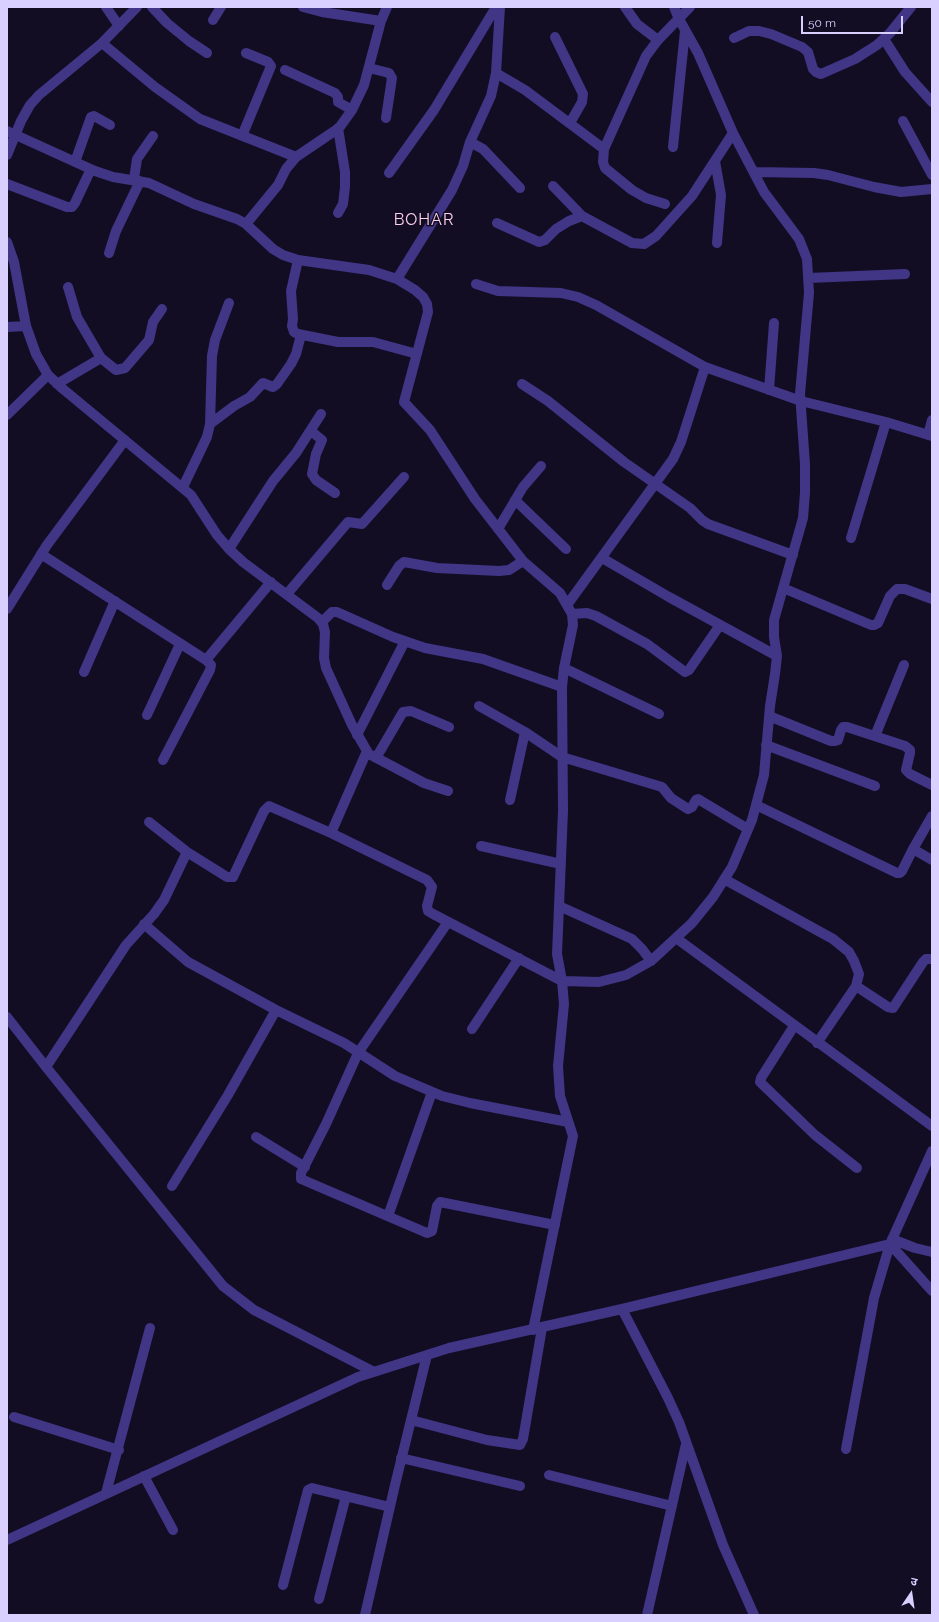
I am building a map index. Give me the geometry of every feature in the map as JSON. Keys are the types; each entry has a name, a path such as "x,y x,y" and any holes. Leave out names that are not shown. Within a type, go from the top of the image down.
{"street":[{"path":"106,7 119,26"},
{"path":"7,155 11,133 30,105 39,95 102,43 137,7"},
{"path":"152,7 178,32 207,53"},
{"path":"213,20 221,7"},
{"path":"302,7 322,12 381,20"},
{"path":"246,224 278,185 286,169 296,157 338,128 352,110 364,85 381,20 387,7"},
{"path":"389,173 434,110 496,7"},
{"path":"397,278 452,190 463,166 470,142 491,96 496,73 500,7"},
{"path":"624,7 638,24 658,40"},
{"path":"150,822 187,852 227,877 233,876 264,811 269,806 331,833 427,880 432,887 427,906 428,911 562,981 599,982 626,975 651,961 696,918 713,897 732,867 748,829 764,775 776,656 774,620 803,518 805,464 801,401 804,342 810,293 807,259 800,239 764,192 733,133 698,53 685,31 674,7"},
{"path":"665,204 646,198 632,190 605,168 602,162 604,149 646,56 658,40 690,7"},
{"path":"734,38 749,31 759,31 771,34 802,47 808,52 813,69 821,74 855,59 877,45 884,39 911,7"},
{"path":"673,147 685,31"},
{"path":"555,37 583,94 582,102 570,123"},
{"path":"884,39 905,72 932,102"},
{"path":"102,43 155,87 200,119 296,157"},
{"path":"242,136 271,66 268,62 246,53"},
{"path":"369,68 391,75 386,118"},
{"path":"285,70 335,93 338,97 338,102 352,110"},
{"path":"496,73 525,90 604,149"},
{"path":"75,162 91,117 94,116 110,125"},
{"path":"904,120 932,175"},
{"path":"338,128 345,172 343,204 338,213"},
{"path":"11,133 91,169 113,176 149,184 194,204 246,224 273,249 283,255 298,260 369,270 397,278 415,290 423,297 427,304 428,312 404,402 430,430 475,499 523,561 560,593 572,614 573,625 564,668 562,687 563,811 557,954 562,981 564,1004 559,1073 560,1096 573,1136 555,1225 538,1329 523,1439 520,1445 517,1446 487,1440 411,1420"},
{"path":"553,186 582,216 632,243 644,244 656,236 671,221 692,196 733,133"},
{"path":"109,253 136,180 137,159 152,136"},
{"path":"470,142 483,149 520,188"},
{"path":"715,161 721,196 716,243"},
{"path":"7,184 67,207 72,207 91,169"},
{"path":"754,172 814,173 901,192 932,189"},
{"path":"497,223 539,242 545,240 556,229 569,221 582,216"},
{"path":"7,242 14,262 26,326 36,354 48,375 183,487 191,495 228,549 243,562 288,594 322,622 326,632 323,649 326,668 367,751 376,758 424,783 448,791"},
{"path":"298,260 291,290 294,332 300,335 338,342 373,342 416,354"},
{"path":"809,278 905,274"},
{"path":"476,284 498,291 561,293 578,297 596,305 705,367 801,401 886,422 930,436 932,420"},
{"path":"68,287 77,317 101,358 116,370 125,368 149,340 153,322 162,309"},
{"path":"183,487 206,437 210,424 212,356 215,340 229,303"},
{"path":"769,390 774,323"},
{"path":"7,327 26,326"},
{"path":"210,424 234,406 250,397 263,383 272,387 277,384 296,354 300,335"},
{"path":"57,384 101,358"},
{"path":"568,605 673,459 681,442 705,367"},
{"path":"7,415 48,375"},
{"path":"522,384 548,401 624,462 690,508 708,524 793,555"},
{"path":"228,549 270,486 322,414"},
{"path":"851,538 886,422"},
{"path":"311,431 322,440 316,454 312,474 316,480 335,493"},
{"path":"7,609 41,554 125,440"},
{"path":"498,529 529,479 541,466"},
{"path":"288,594 348,522 362,524 404,477"},
{"path":"515,500 566,549"},
{"path":"41,554 206,660 210,665 210,670 163,760"},
{"path":"602,558 776,656"},
{"path":"387,585 399,566 404,562 437,568 499,571 509,570 523,561"},
{"path":"206,660 271,582"},
{"path":"783,588 871,625 878,623 890,596 897,589 905,589 932,598"},
{"path":"84,672 114,601"},
{"path":"322,622 334,611 425,648 483,659 562,687"},
{"path":"572,614 587,613 596,616 647,644 685,672 689,670 720,625"},
{"path":"358,735 405,641"},
{"path":"147,715 180,644"},
{"path":"875,736 904,665"},
{"path":"564,668 659,714"},
{"path":"479,706 525,732 562,757 662,787 671,798 688,809 692,807 698,799 748,829"},
{"path":"376,758 403,712 411,711 449,727"},
{"path":"769,716 831,741 838,740 843,728 846,727 908,748 910,753 906,770 910,774 932,785"},
{"path":"510,800 525,732"},
{"path":"766,745 875,786"},
{"path":"331,833 367,751"},
{"path":"756,805 897,873 902,871 932,816"},
{"path":"480,846 561,864"},
{"path":"913,849 932,860"},
{"path":"46,1067 126,945 154,914 164,900 187,852"},
{"path":"724,878 834,939 842,946 854,961 859,974 856,986 817,1042"},
{"path":"559,906 632,939 651,961"},
{"path":"448,922 358,1053 326,1124 300,1176 304,1181 430,1233 433,1228 438,1204 443,1202 555,1225"},
{"path":"144,924 188,962 276,1010 344,1043 395,1076 432,1092 470,1103 568,1122"},
{"path":"676,938 932,1126"},
{"path":"472,1029 519,958"},
{"path":"856,986 888,1007 893,1008 923,962 926,959 932,959"},
{"path":"172,1186 228,1095 276,1010"},
{"path":"7,1017 224,1286 254,1310 374,1372"},
{"path":"794,1026 761,1078 760,1082 815,1135 843,1159 857,1168"},
{"path":"388,1216 432,1092"},
{"path":"256,1137 305,1167"},
{"path":"846,1449 874,1298 891,1241 932,1151"},
{"path":"891,1241 932,1291"},
{"path":"7,1540 358,1377 449,1348 622,1309 891,1241 932,1252"},
{"path":"622,1309 679,1422 723,1545 754,1615"},
{"path":"106,1493 119,1450 150,1328"},
{"path":"365,1615 401,1458 427,1355"},
{"path":"14,1417 119,1450"},
{"path":"647,1615 686,1444"},
{"path":"401,1458 520,1486"},
{"path":"549,1475 672,1506"},
{"path":"144,1476 173,1530"},
{"path":"283,1584 308,1490 312,1488 390,1507"},
{"path":"319,1599 346,1496"}],"district":[{"name":"BOHAR","path":"424,220"}]}
